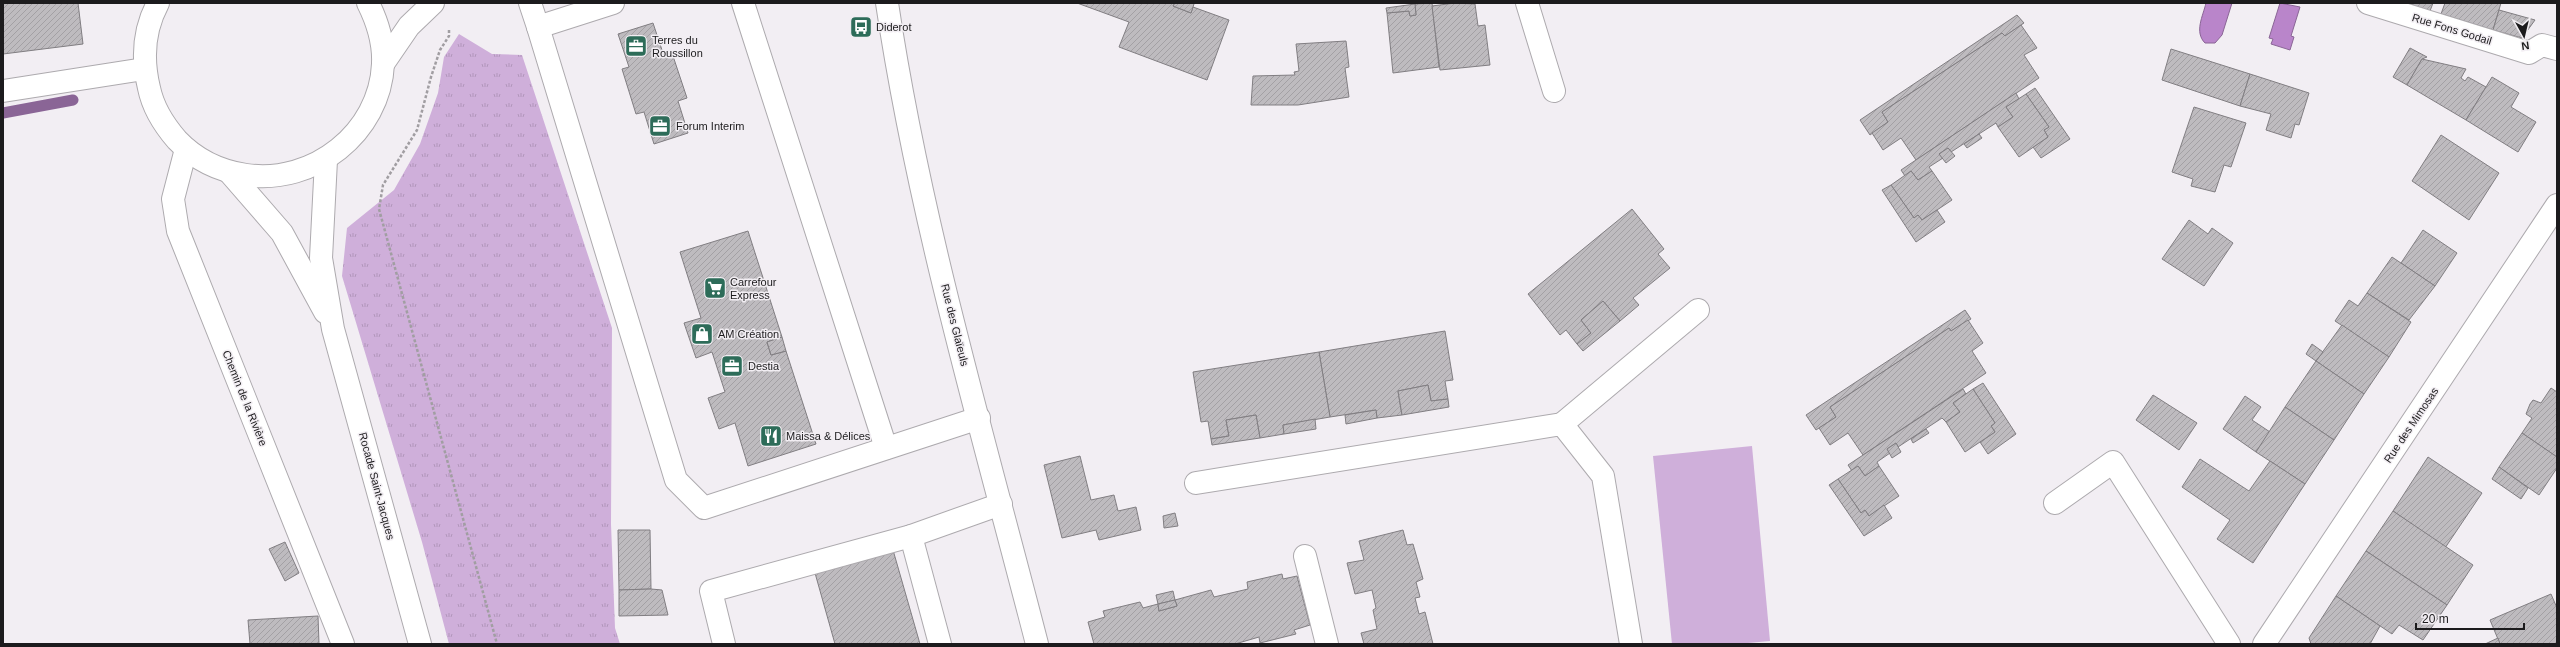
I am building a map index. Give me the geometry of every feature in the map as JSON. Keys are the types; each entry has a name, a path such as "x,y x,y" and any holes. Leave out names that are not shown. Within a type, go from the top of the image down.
{"street":[{"path":"158,3 153,13 145,41 144,69 151,99 165,126 186,149 206,163 228,172 262,177 295,173 326,160 355,135 375,102 383,64 378,23 368,3"},
{"path":"383,64 410,26 433,3"},
{"path":"530,3 676,480 704,508 979,418"},
{"path":"538,27 613,3"},
{"path":"743,3 886,448"},
{"name":"Rue des Glaïeuls","path":"887,3 899,82 946,288 1037,644"},
{"path":"1527,3 1554,91"},
{"name":"Rue Fons Godail","path":"2368,3 2529,53 2542,46 2557,49"},
{"path":"3,91 144,69"},
{"name":"Chemin de la Rivière","path":"186,149 173,199 178,231 343,644"},
{"path":"326,160 321,258 333,329"},
{"path":"228,172 282,233 333,329"},
{"name":"Rue des Mimosas","path":"2268,642 2557,205"},
{"path":"1196,483 1562,424 1698,310"},
{"name":"Rocade Saint-Jacques","path":"333,329 420,644"},
{"path":"1562,424 1603,476 1631,644"},
{"path":"2055,503 2113,462 2229,644"},
{"path":"724,644 711,591 912,536 1002,504"},
{"path":"912,536 940,644"},
{"path":"1305,556 1327,644"}],"path":[{"path":"448,22 449,36 440,50 417,130 383,184 379,209 497,644"}],"green space":[{"path":"459,34 492,54 522,55 612,328 611,524 615,628 620,644 449,644 422,542 342,276 347,228 394,190 420,144 438,93 444,57"},
{"path":"1752,446 1770,641 1737,644 1672,644 1653,456"}],"shaded area":[{"path":"2206,3 2232,3 2222,35 2215,43 2205,43 2200,34 2200,24"},
{"path":"2280,3 2300,7 2291,36 2294,37 2290,50 2271,44 2273,39 2269,38"}],"building":[{"path":"3,3 78,3 83,44 3,54"},
{"path":"1077,3 1175,3 1173,6 1191,13 1193,7 1229,20 1207,80 1119,47 1129,22"},
{"path":"1175,3 1194,4 1191,13 1173,6"},
{"path":"1432,3 1439,67 1393,73 1387,13 1409,11 1410,16 1416,15 1415,4"},
{"path":"1455,3 1475,4 1478,26 1485,25 1490,65 1440,70 1432,6"},
{"path":"2413,3 2433,3 2430,11 2412,6"},
{"path":"2445,3 2501,3 2493,30 2441,14"},
{"path":"1415,4 1416,15 1410,16 1409,11 1387,13 1386,8"},
{"path":"2499,10 2535,20 2522,38 2493,30"},
{"path":"2017,15 2024,23 2005,36 2002,33 1882,112 1888,122 1870,135 1860,120"},
{"path":"653,23 664,56 672,53 687,98 678,101 688,133 654,144 644,112 636,114 622,69 629,67 618,34"},
{"path":"2021,25 2037,48 2024,55 2039,78 1916,160 1901,138 1883,150 1872,133 1888,122 1882,112 2002,33 2005,36"},
{"path":"1346,41 1349,67 1345,68 1349,97 1298,105 1251,105 1253,76 1295,75 1294,72 1299,71 1296,44"},
{"path":"2410,48 2427,57 2422,59 2407,85 2393,77"},
{"path":"2171,49 2250,74 2240,106 2162,80"},
{"path":"2422,59 2466,69 2461,78 2465,81 2468,77 2486,87 2466,120 2407,85"},
{"path":"2250,74 2309,93 2299,125 2295,124 2291,138 2266,130 2271,114 2240,106"},
{"path":"2492,77 2519,93 2511,107 2536,122 2518,152 2466,120"},
{"path":"2035,88 2070,139 2041,158 2033,147 2048,137 2044,130 2049,127 2026,94"},
{"path":"2016,93 2019,99 2006,107 2013,117 1998,127 1996,123 1951,152 1948,148 1939,154 1943,158 1929,167 1932,171 1918,180 1911,171 1905,176 1901,170"},
{"path":"2026,94 2049,127 2044,130 2048,137 2019,157 1998,127 2013,117 2006,107"},
{"path":"2194,107 2246,123 2231,167 2224,165 2215,192 2191,186 2193,179 2172,172"},
{"path":"1979,134 1982,138 1967,148 1964,144"},
{"path":"2441,135 2499,173 2469,220 2412,181"},
{"path":"1948,148 1955,156 1946,163 1939,154"},
{"path":"1911,171 1918,180 1932,171 1952,200 1922,220 1918,215 1914,218 1891,185"},
{"path":"1891,185 1914,218 1918,215 1922,220 1937,210 1945,222 1916,242 1882,190"},
{"path":"1632,209 1664,249 1658,254 1670,268 1633,298 1639,305 1620,321 1603,301 1581,320 1591,333 1577,344 1566,330 1560,335 1528,294"},
{"path":"2189,220 2208,234 2212,228 2233,243 2204,286 2162,259"},
{"path":"2423,230 2457,253 2435,286 2401,263"},
{"path":"748,231 782,337 767,342 771,355 786,351 816,444 748,466 735,423 719,429 708,398 725,392 712,352 696,358 684,323 701,318 680,252"},
{"path":"2392,257 2435,286 2409,320 2367,293"},
{"path":"2367,293 2411,322 2389,357 2335,321 2349,300 2358,306"},
{"path":"1603,301 1620,321 1583,351 1577,344 1591,333 1581,320"},
{"path":"1965,310 1971,319 1951,331 1949,328 1830,407 1836,417 1816,430 1806,415"},
{"path":"1968,320 1983,343 1972,351 1986,373 1863,455 1848,433 1830,445 1819,428 1836,417 1830,407 1949,328 1951,331"},
{"path":"2342,325 2389,357 2364,394 2316,361"},
{"path":"1445,331 1453,380 1445,381 1448,399 1431,401 1428,385 1398,391 1402,415 1377,418 1376,410 1330,417 1319,352"},
{"path":"782,337 786,351 771,355 767,342"},
{"path":"2312,344 2323,352 2316,361 2306,354"},
{"path":"1319,352 1330,417 1283,425 1284,434 1260,438 1256,415 1226,420 1229,436 1211,439 1208,421 1201,422 1193,372"},
{"path":"2316,361 2364,394 2334,440 2285,407"},
{"path":"1983,383 2016,434 1988,454 1980,442 1995,432 1991,426 1995,423 1973,389"},
{"path":"1428,385 1431,401 1448,399 1449,407 1402,415 1398,391"},
{"path":"2551,388 2557,392 2557,457 2522,433 2532,418 2526,414 2530,404 2533,400 2541,403"},
{"path":"1963,389 1966,394 1953,403 1960,412 1946,422 1942,418 1898,447 1896,443 1887,449 1890,453 1877,462 1879,466 1865,476 1858,466 1852,471 1848,465"},
{"path":"1973,389 1995,423 1991,426 1995,432 1965,452 1946,422 1960,412 1953,403"},
{"path":"2153,395 2197,423 2179,450 2136,420"},
{"path":"2245,396 2261,407 2252,420 2270,432 2256,452 2223,429"},
{"path":"2285,407 2334,440 2305,484 2256,452"},
{"path":"1376,410 1377,418 1346,424 1345,415"},
{"path":"1256,415 1260,438 1212,445 1211,439 1229,436 1226,420"},
{"path":"1315,419 1316,429 1284,434 1283,425"},
{"path":"1926,429 1929,433 1913,443 1911,439"},
{"path":"2522,433 2557,457 2557,468 2539,495 2499,467"},
{"path":"1896,443 1901,452 1892,458 1887,449"},
{"path":"1080,456 1091,500 1114,495 1118,511 1136,507 1141,530 1099,540 1096,530 1062,538 1044,465"},
{"path":"2428,457 2482,493 2445,548 2393,511"},
{"path":"2200,459 2249,491 2270,461 2305,484 2253,563 2217,539 2230,520 2182,487"},
{"path":"1858,466 1865,476 1879,466 1899,496 1869,516 1865,510 1861,513 1838,479"},
{"path":"2499,467 2528,488 2521,499 2492,479"},
{"path":"1838,479 1861,513 1865,510 1869,516 1884,505 1892,518 1864,536 1829,485"},
{"path":"2393,511 2473,565 2447,605 2366,551"},
{"path":"1175,513 1178,526 1164,528 1163,516"},
{"path":"618,530 650,530 651,589 619,590"},
{"path":"1403,530 1407,545 1413,544 1423,579 1416,582 1420,597 1415,598 1419,614 1425,612 1433,644 1364,644 1361,633 1377,629 1373,610 1376,608 1372,590 1355,594 1347,563 1364,560 1359,541"},
{"path":"285,542 299,573 285,581 269,549"},
{"path":"893,550 920,644 835,644 815,573"},
{"path":"2366,551 2447,605 2423,640 2399,625 2392,634 2336,596"},
{"path":"1282,574 1283,579 1297,576 1310,625 1294,630 1296,634 1260,643 1259,637 1235,644 1094,644 1088,622 1105,617 1103,611 1140,602 1143,608 1158,604 1159,611 1177,606 1175,600 1211,590 1214,597 1248,589 1247,582"},
{"path":"619,590 662,590 668,615 619,616"},
{"path":"1173,591 1175,600 1158,604 1156,595"},
{"path":"2551,594 2557,608 2557,644 2500,644 2490,620"},
{"path":"2336,596 2380,626 2370,644 2311,644 2309,638"},
{"path":"1175,600 1177,606 1159,611 1158,604"},
{"path":"318,616 319,644 250,644 248,620"},
{"path":"2498,638 2500,644 2485,644"}],"waterway":[{"path":"3,113 73,100"}],"place":[{"name":"Diderot","path":"861,27"},
{"name":"Terres du Roussillon","path":"636,46"},
{"name":"Forum Interim","path":"660,126"},
{"name":"Carrefour Express","path":"715,288"},
{"name":"AM Création","path":"702,334"},
{"name":"Destia","path":"732,366"},
{"name":"Maissa & Délices","path":"771,436"}]}
